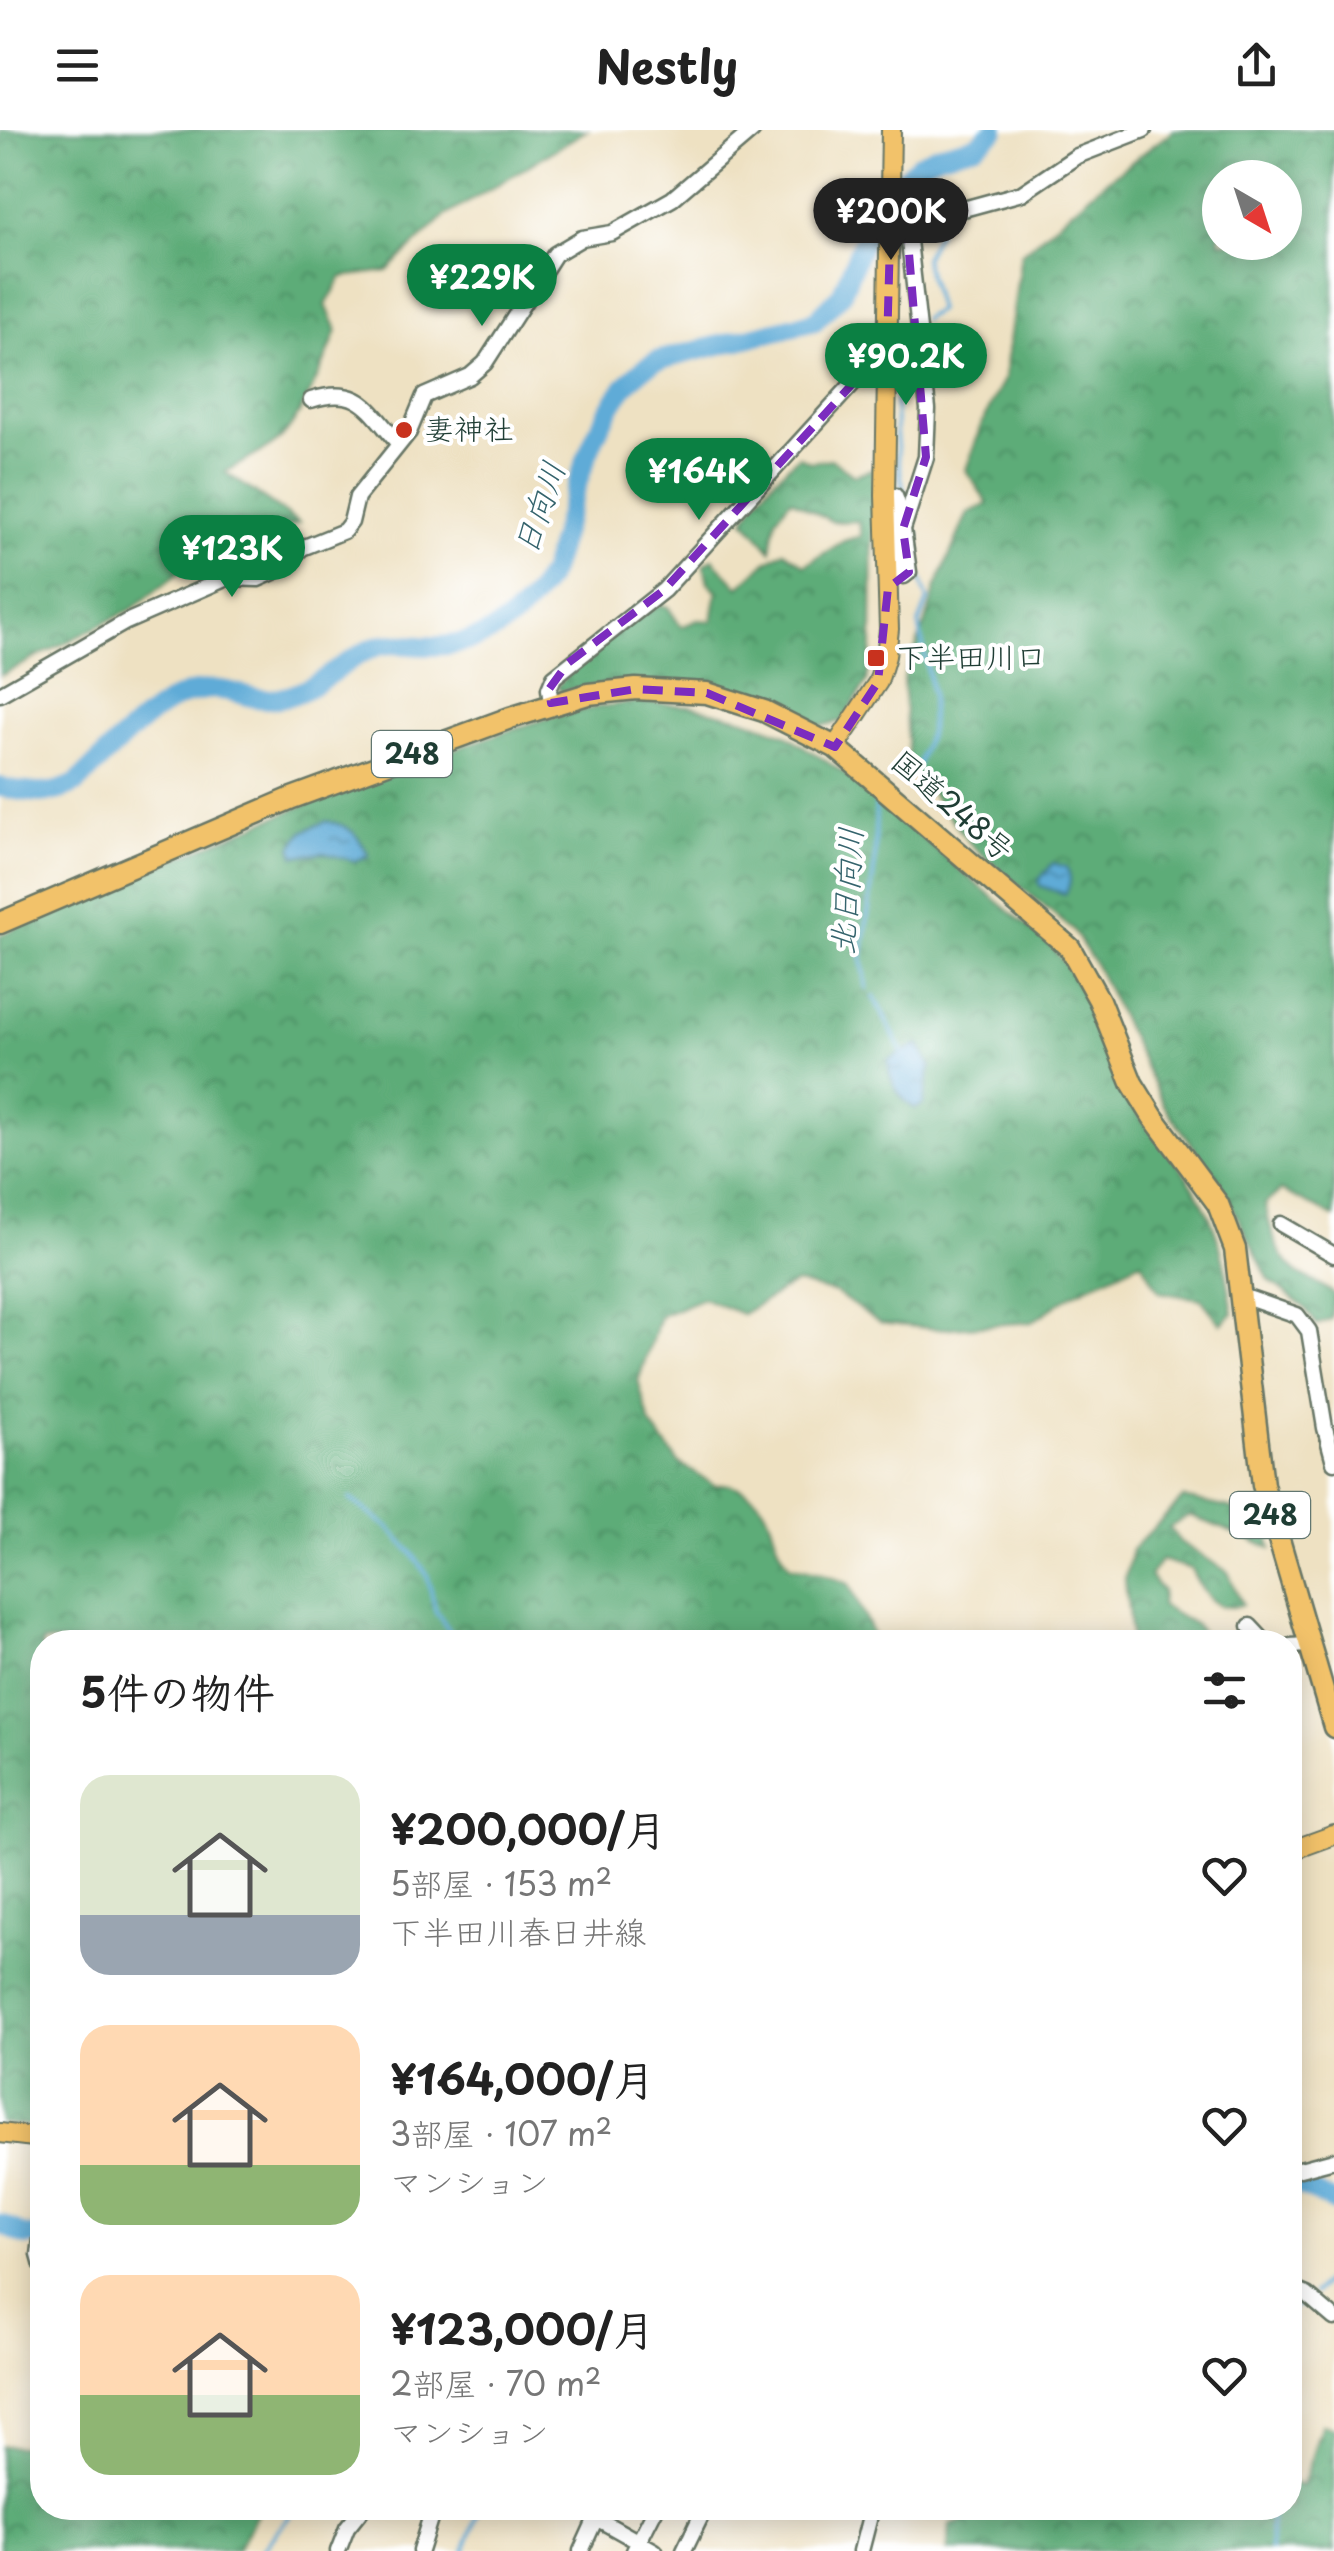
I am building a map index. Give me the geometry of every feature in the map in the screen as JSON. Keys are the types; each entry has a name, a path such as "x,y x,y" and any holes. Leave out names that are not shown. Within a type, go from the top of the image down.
{"highway":[{"name":"国道248号","path":"0,923 292,798 588,694 636,689 706,693 764,711 835,747 1070,948 1099,1000 1132,1082 1153,1117 1218,1204 1236,1249 1263,1485 1295,1630"},
{"name":"国道248号","path":"1302,1653 1334,1727"}],"main road":[{"path":"835,747 878,682 889,629 886,346 898,204 891,178 891,130"},
{"path":"1302,1848 1332,1841"},
{"path":"0,2133 30,2137"}],"street":[{"path":"0,694 126,622 227,578 258,579 278,570 302,548 344,531 351,522 357,497 410,432 424,396 470,376 485,363 555,254 582,238 612,233 672,199 753,130"},
{"path":"886,496 895,496 897,501 898,574 904,576 909,572 903,528 926,457 928,409 920,321 898,204 956,211 1022,193 1078,156 1144,130"},
{"path":"551,704 549,689 554,677 664,590 886,346"},
{"path":"311,400 333,393 348,394 398,443"},
{"path":"1281,1224 1334,1255"},
{"path":"1242,1296 1297,1315 1309,1331 1324,1428 1334,1462"},
{"path":"1250,1626 1254,1630"},
{"path":"1302,2168 1334,2160"},
{"path":"1302,2294 1334,2318"},
{"path":"338,2551 353,2520"},
{"path":"420,2551 427,2520"},
{"path":"581,2551 596,2520"},
{"path":"607,2520 636,2546 656,2551"},
{"path":"636,2546 650,2520"},
{"path":"684,2551 699,2520"},
{"path":"860,2551 869,2520"}],"highlighted area":[{"path":"891,204 905,205 926,457 903,529 909,572 888,588 878,682 835,747 707,693 636,689 551,703 549,689 568,663 664,590 887,346"}],"green space":[{"path":"0,130 587,130 444,217 387,271 342,277 326,305 337,330 304,405 279,440 225,472 299,523 196,559 132,609 0,676"},
{"path":"1174,130 1334,130 1334,1217 1281,1190 1265,1204 1282,1256 1299,1274 1334,1295 1331,1319 1317,1325 1304,1307 1269,1280 1222,1186 1165,1107 1094,963 1073,930 972,846 909,765 903,679 968,513 988,504 966,470 981,426 1004,379 1021,254 1102,184"},
{"path":"799,456 810,462 831,459 854,475 873,469 872,646 867,682 842,721 817,727 764,704 617,683 561,691 557,687 605,641 661,605 668,607 681,627 698,620 712,621 717,591 708,582 704,565 713,559 739,587 784,551 805,565 844,541 861,536 859,521 833,522 791,499 776,518 771,550 745,520 762,494"},
{"path":"616,704 691,706 785,734 847,775 1050,945 1077,983 1135,1109 1173,1157 1208,1213 1221,1249 1233,1313 1221,1324 1201,1299 1160,1292 1141,1261 1074,1293 1032,1322 937,1329 880,1323 836,1293 795,1283 742,1314 703,1298 660,1316 638,1381 650,1423 679,1463 716,1486 736,1487 760,1503 790,1566 849,1584 870,1630 30,1630 30,2126 0,2123 0,935 388,773 542,720"},
{"path":"1183,1498 1233,1509 1249,1526 1266,1528 1271,1548 1189,1515 1169,1528 1180,1542 1228,1572 1242,1604 1217,1604 1204,1592 1191,1569 1161,1560 1150,1576 1162,1591 1161,1606 1200,1630 1130,1630 1125,1579 1132,1550"},
{"path":"1322,2424 1334,2428 1334,2551 948,2551 950,2525 967,2520 1302,2520 1302,2486"},
{"path":"0,2446 30,2446 30,2520 253,2520 236,2551 0,2551"}],"water":[{"path":"326,821 352,832 369,856 354,861 324,853 295,856 292,847 302,832"},
{"path":"1053,863 1068,871 1070,881 1065,894 1040,886 1038,881"},
{"path":"918,1044 931,1066 923,1105 915,1109 896,1088 888,1060"}],"waterway":[{"name":"日向川","path":"0,787 30,792 67,788 141,723 182,696 224,690 255,698 279,698 304,690 379,646 445,645 498,628 526,605 550,574 588,455 616,398 635,376 656,361 815,321 841,295 877,206 919,164 976,145 995,130"},
{"name":"北日向川","path":"906,180 933,204"},
{"name":"北日向川","path":"923,319 938,310 924,258 938,231 935,213"},
{"name":"北日向川","path":"906,500 896,435 897,386 906,342 915,324"},
{"name":"北日向川","path":"917,767 930,729 932,694 919,624 928,600 915,563 918,533"},
{"name":"北日向川","path":"867,988 862,958 875,863 876,797"},
{"name":"北日向川","path":"874,997 902,1052"},
{"path":"350,1499 389,1528 412,1553 427,1575 436,1612 449,1630"},
{"path":"1302,2186 1334,2202"},
{"path":"0,2224 30,2236"},
{"path":"1314,2293 1334,2273"},
{"path":"1302,2303 1308,2300"},
{"path":"262,2551 286,2520"},
{"path":"465,2551 477,2520"},
{"path":"1270,2551 1271,2520"}],"place":[{"name":"妻神社","path":"404,430"},
{"name":"下半田川口","path":"876,658"}]}
